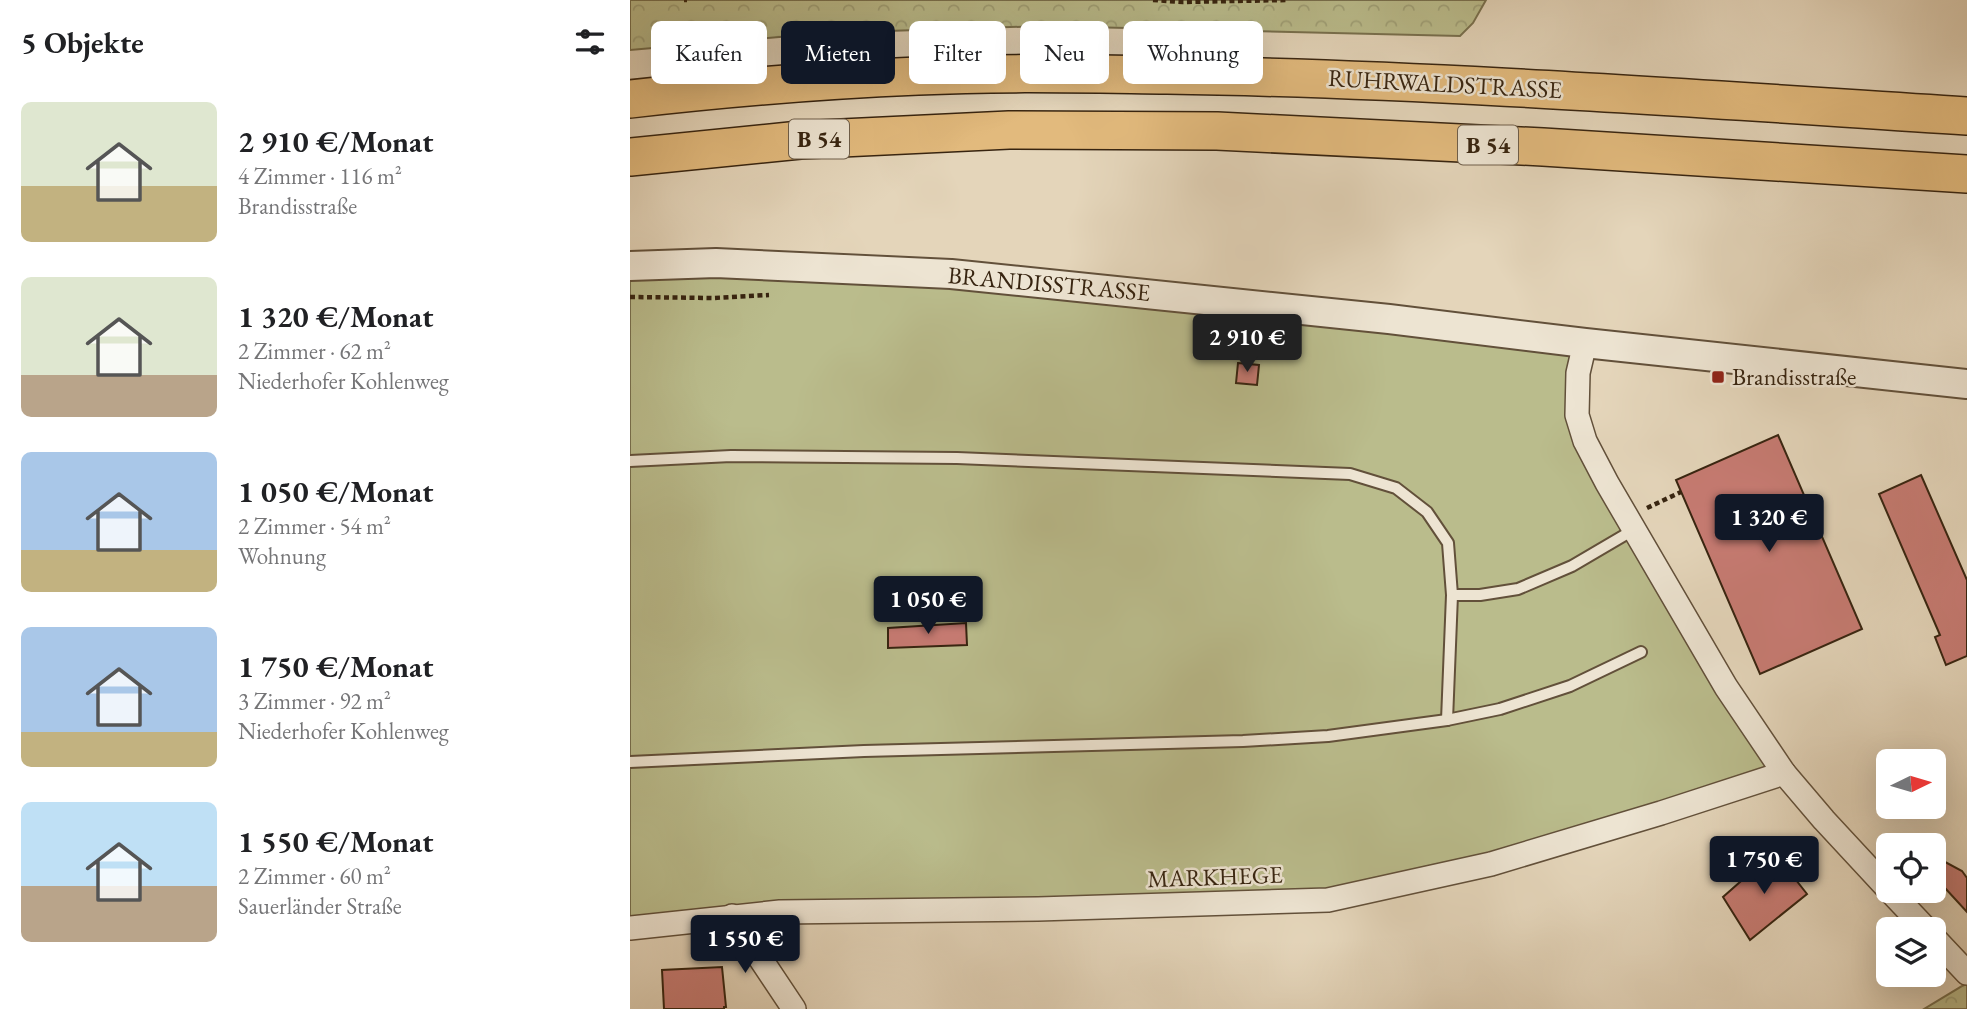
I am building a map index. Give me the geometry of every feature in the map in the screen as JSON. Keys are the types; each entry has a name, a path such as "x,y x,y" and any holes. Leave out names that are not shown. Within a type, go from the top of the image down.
{"highway":[{"name":"RUHRWALDSTRASSE","path":"630,99 868,78 1096,74 1382,80 1967,116"},
{"name":"B 54","path":"630,157 800,140 1009,130 1217,131 1543,147 1967,174"}],"street":[{"name":"BRANDISSTRASSE","path":"630,266 716,263 951,274 1389,319 1967,384"},
{"path":"1586,342 1578,373 1577,415 1585,441 1607,483 1640,519 1669,591 1726,687 1784,773 1876,876"},
{"name":"MARKHEGE","path":"630,928 780,912 1038,909 1328,900 1491,864 1784,773"},
{"path":"1901,903 1915,917"},
{"path":"732,916 794,1009"},
{"path":"1946,950 1967,973"}],"lane":[{"path":"630,461 731,456 957,458 1350,474 1396,488 1427,512 1448,543 1452,595 1447,720"},
{"path":"1452,595 1480,595 1518,589 1572,566 1640,519"},
{"path":"630,762 864,751 1243,741 1328,736 1447,720 1500,709 1570,686 1641,652"}],"path":[{"path":"1153,0 1288,0"},
{"path":"1640,519 1681,492"}],"green space":[{"path":"630,0 1486,0 1473,23 1460,36 1263,31 1263,21 1123,21 1123,28 1109,28 1109,21 1020,21 1020,27 1006,27 1006,21 909,21 909,30 895,31 895,21 781,21 781,37 767,38 767,21 651,21 651,48 630,50"},
{"path":"716,263 1585,343 1577,415 1784,773 1328,900 630,928 630,266"},
{"path":"1967,983 1967,1009 1924,1009"}],"building":[{"path":"1238,363 1259,365 1257,385 1236,383"},
{"path":"1778,435 1862,629 1760,674 1676,480"},
{"path":"1921,475 1967,580 1967,656 1946,665 1935,637 1940,635 1879,494"},
{"path":"966,623 967,645 888,648 888,628"},
{"path":"1774,852 1807,894 1750,940 1723,897"},
{"path":"1946,862 1962,871 1967,878 1967,912 1946,889"},
{"path":"722,967 724,1009 664,1009 662,970"}],"place":[{"name":"Brandisstraße","path":"1718,377"}]}
